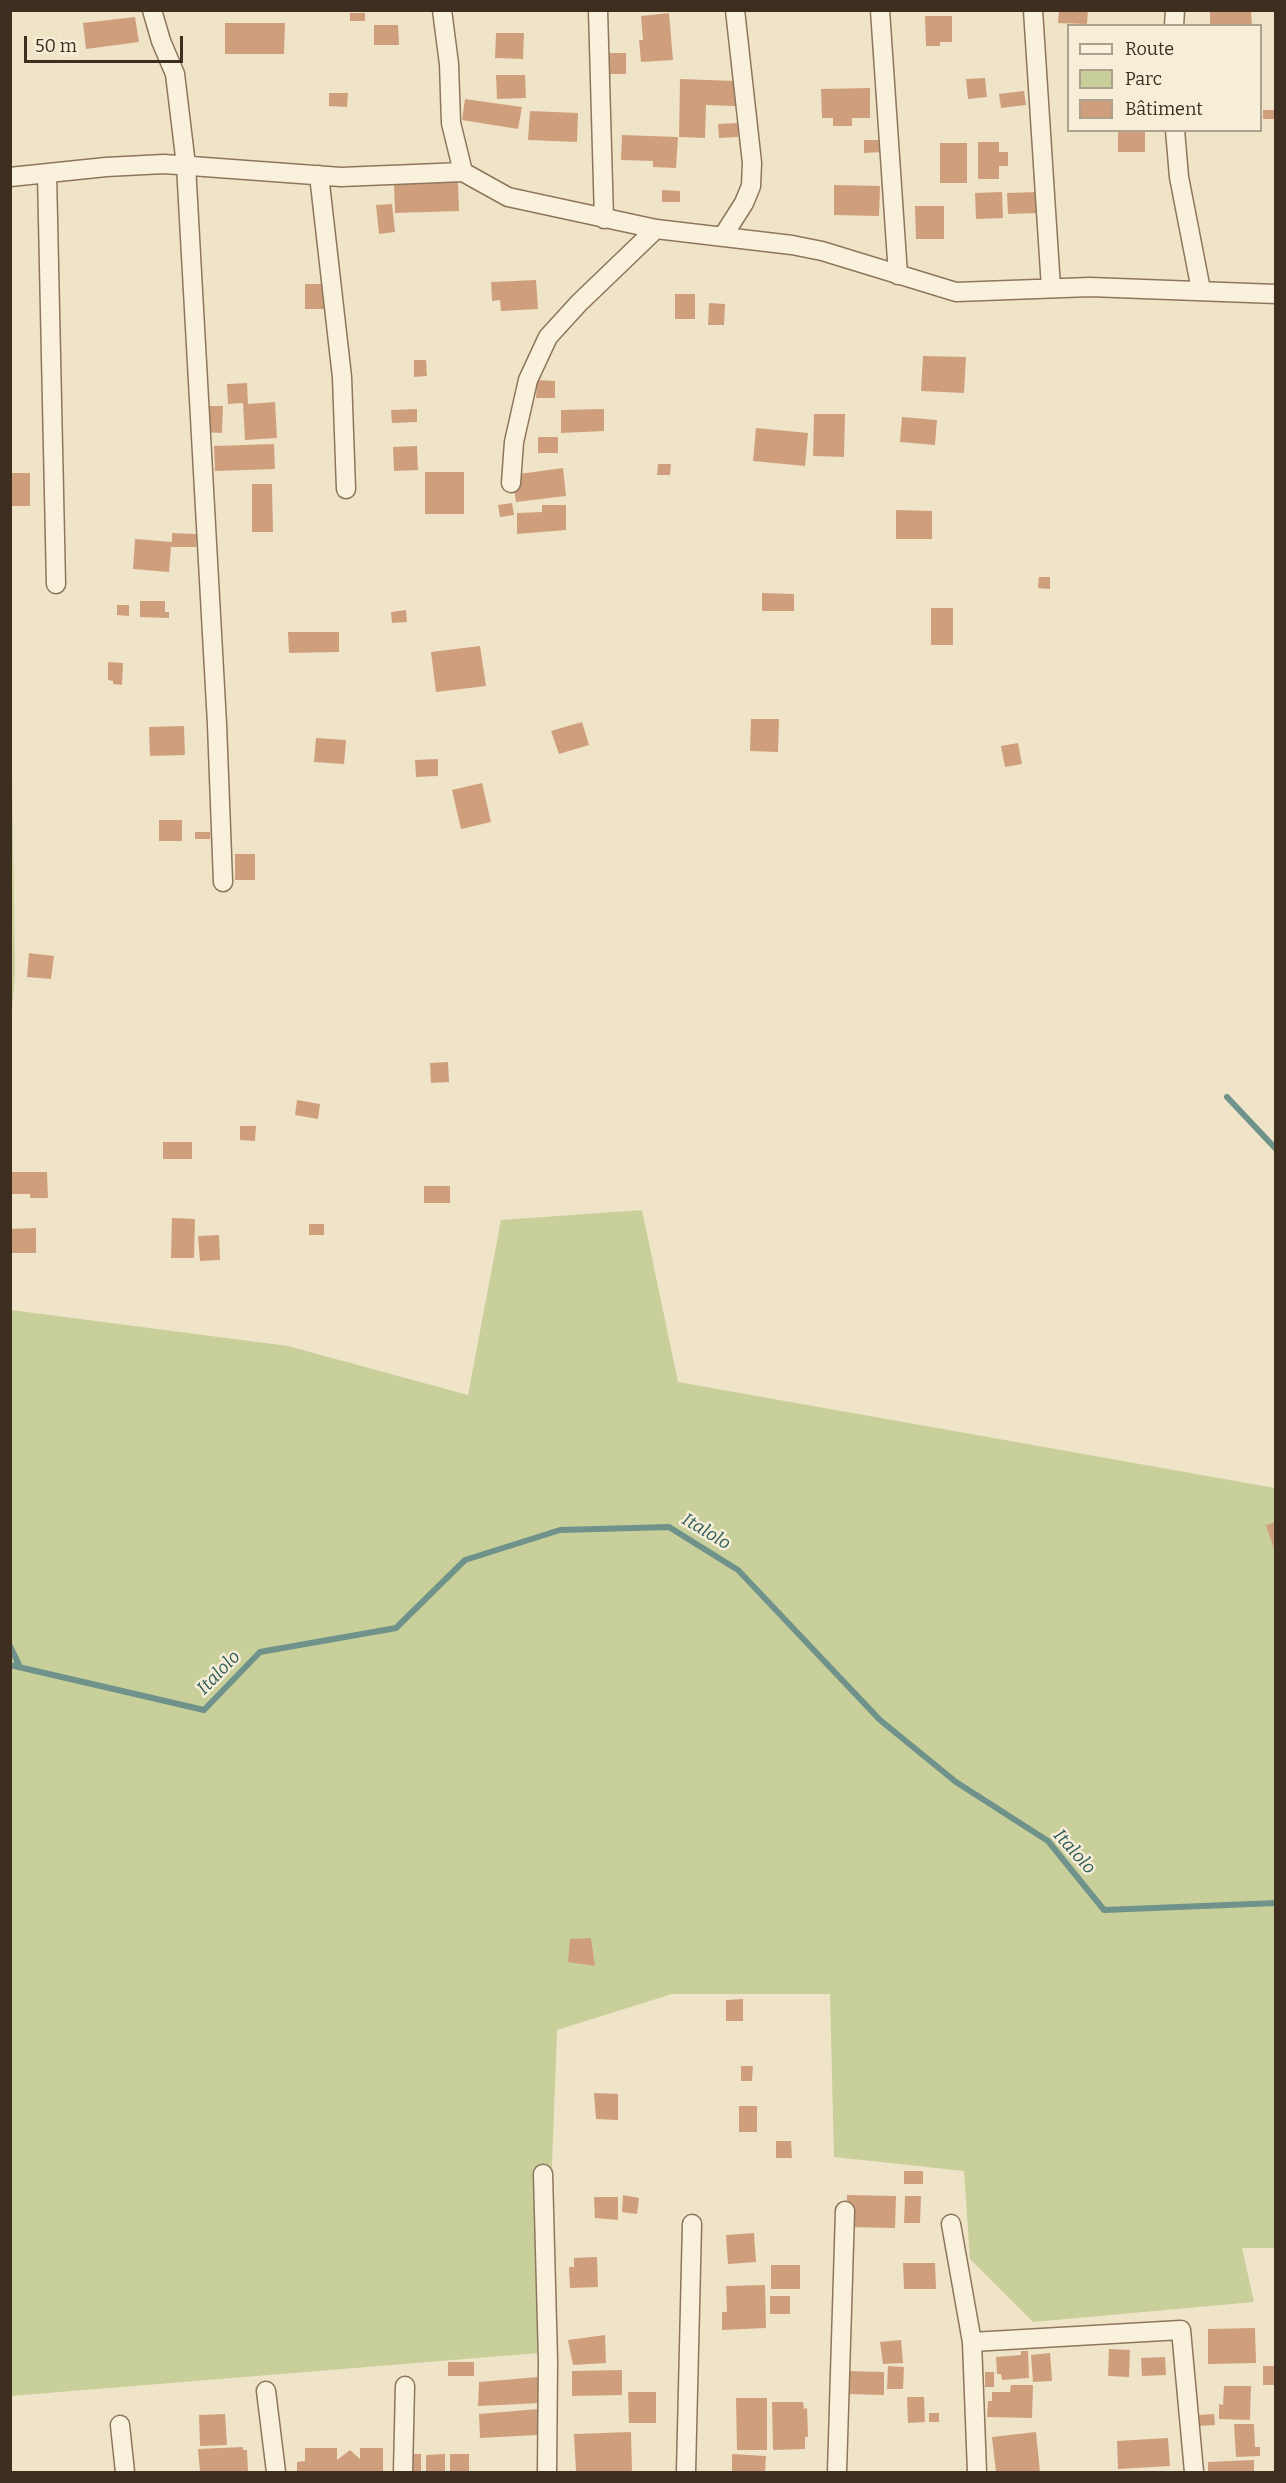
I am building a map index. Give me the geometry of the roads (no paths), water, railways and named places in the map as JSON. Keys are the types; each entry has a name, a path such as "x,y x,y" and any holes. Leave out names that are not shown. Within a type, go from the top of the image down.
{"street":[{"path":"152,10 160,41 175,74 186,165 223,882"},
{"path":"442,10 449,64 451,123 463,172"},
{"path":"598,10 604,219"},
{"path":"723,236 744,203 751,186 752,163 735,10"},
{"path":"880,10 898,275"},
{"path":"1033,10 1051,288"},
{"path":"1175,132 1179,177 1201,290"},
{"path":"10,177 106,167 186,165 341,177 463,172 508,197 656,229 723,236 822,251 956,292 1090,287 1275,294"},
{"path":"46,174 56,584"},
{"path":"319,175 342,377 346,489"},
{"path":"511,483 514,442 528,380 548,337 579,303 656,229"},
{"path":"543,2174 548,2361 547,2472"},
{"path":"837,2472 845,2211"},
{"path":"686,2472 692,2224"},
{"path":"951,2224 972,2342 977,2472"},
{"path":"972,2342 1181,2330 1194,2472"},
{"path":"403,2472 405,2386"},
{"path":"266,2391 276,2472"},
{"path":"120,2426 125,2472"}],"waterway":[{"path":"1227,1097 1276,1149"},
{"name":"Italolo","path":"10,1665 204,1710 260,1652 396,1628 465,1560 560,1530 669,1527 738,1570 880,1720 956,1782 1048,1841 1104,1910 1276,1903"},
{"path":"10,1646 20,1667"}]}
